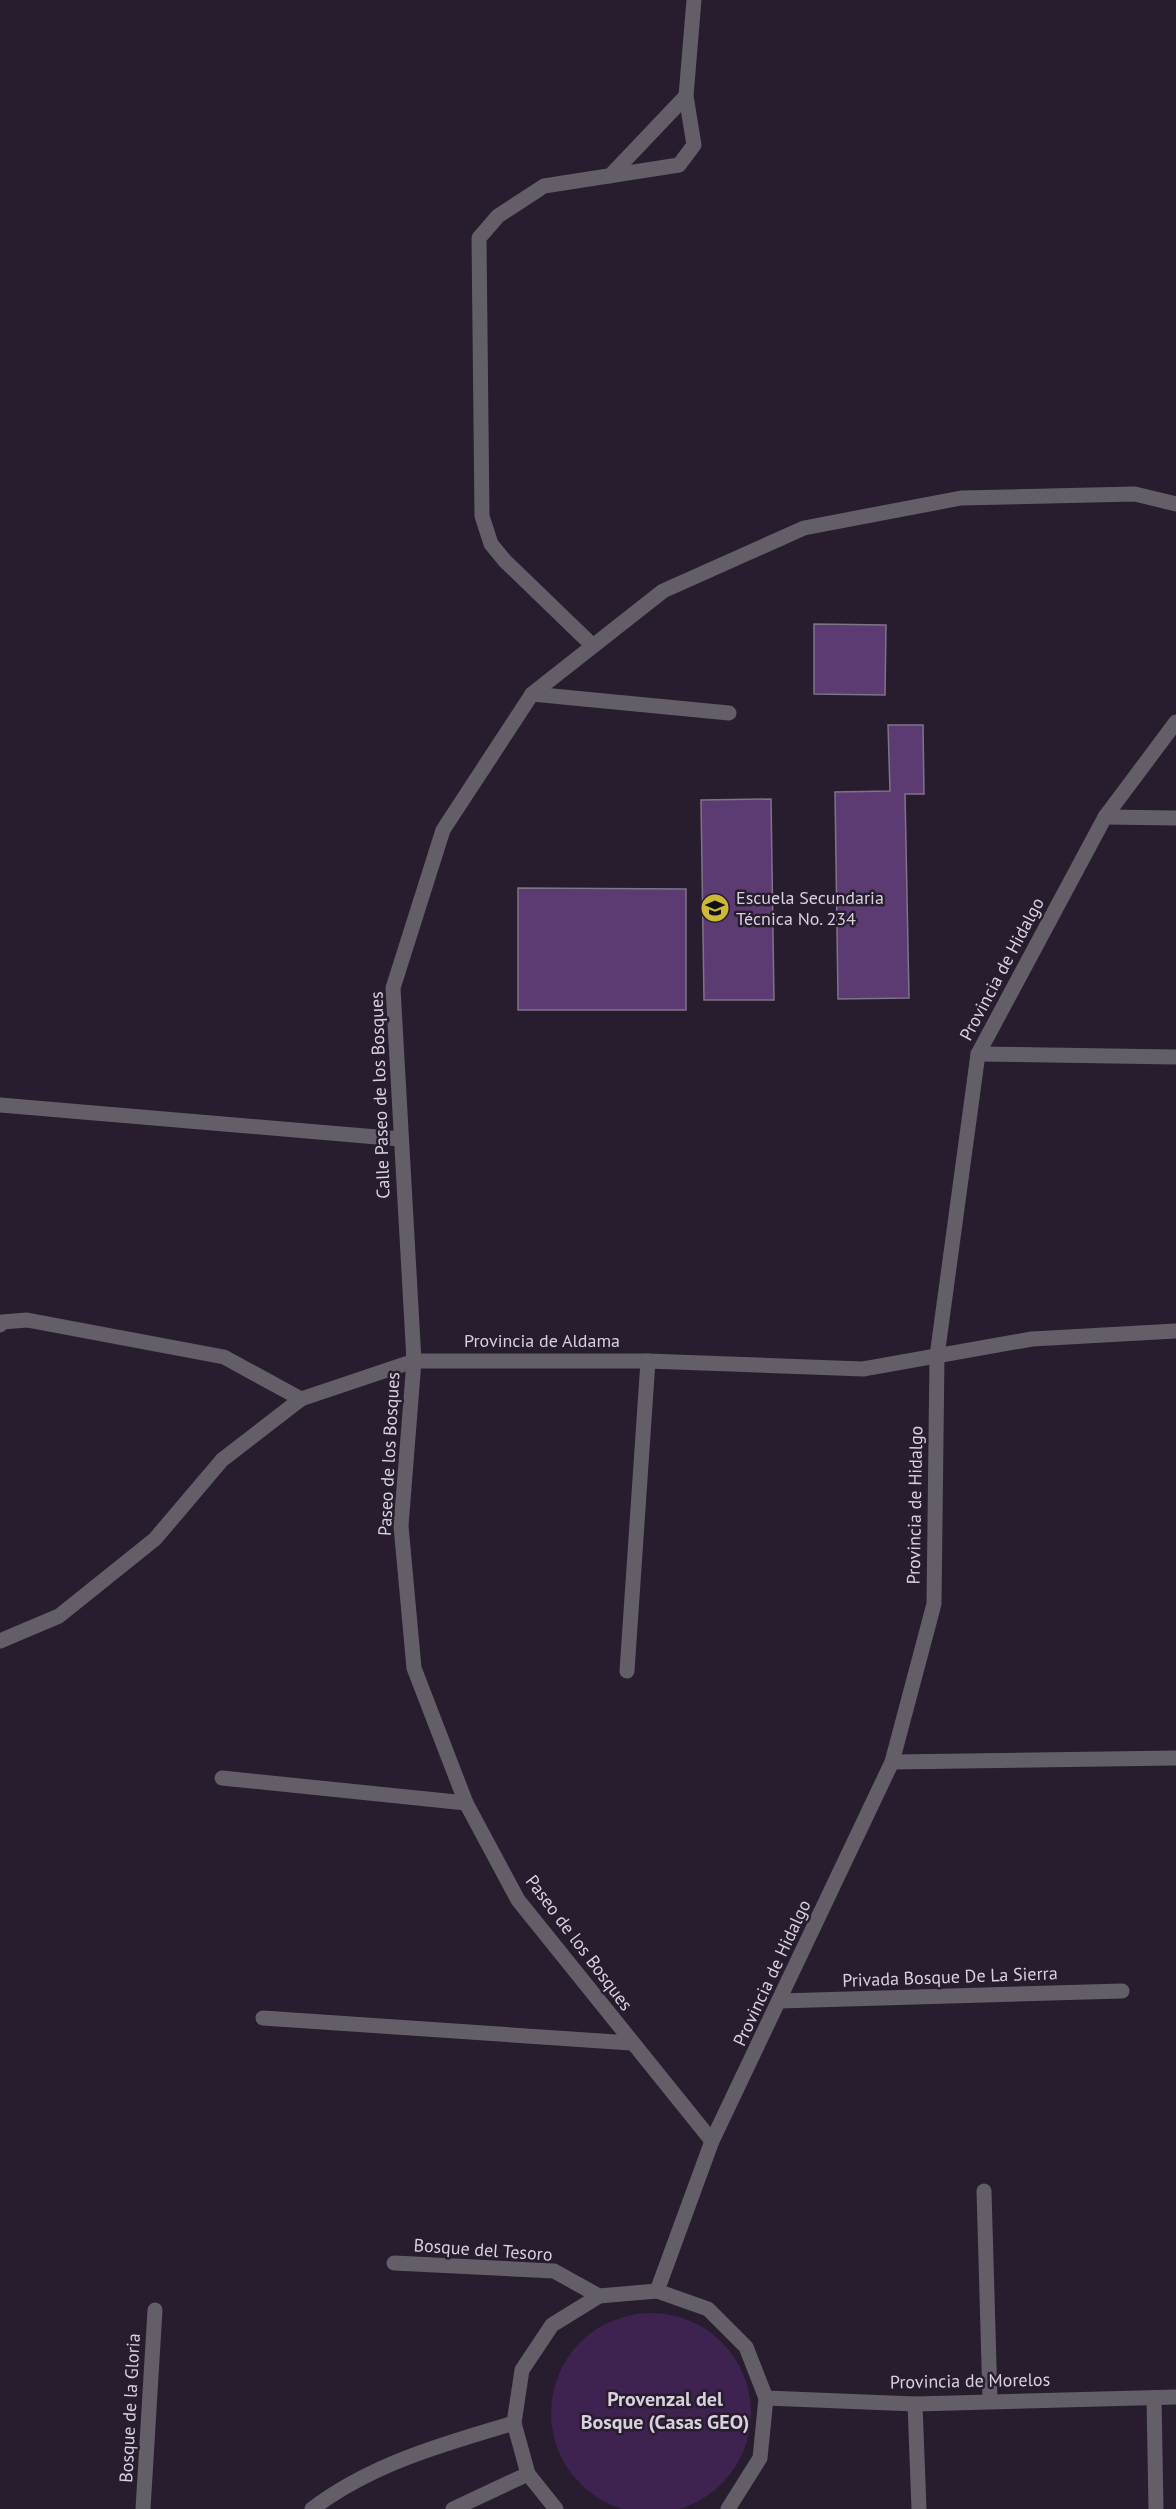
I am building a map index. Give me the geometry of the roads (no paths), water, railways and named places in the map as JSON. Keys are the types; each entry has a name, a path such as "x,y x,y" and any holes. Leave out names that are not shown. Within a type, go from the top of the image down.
{"street":[{"path":"593,646 505,561 491,544 482,516 479,238 498,216 544,186 679,165 694,145 686,96 694,0"},
{"path":"610,176 686,96"},
{"name":"Calle Paseo de los Bosques","path":"414,1360 393,988 443,830 532,694 663,591 804,528 961,498 1135,494 1176,504"},
{"path":"532,694 729,713"},
{"name":"Provincia de Hidalgo","path":"657,2291 712,2141 892,1762 934,1604 937,1356 978,1054 1105,817 1176,722"},
{"path":"1105,817 1176,818"},
{"path":"978,1054 1176,1057"},
{"path":"0,1105 400,1139"},
{"path":"0,1325 2,1322 27,1320 224,1357 301,1399"},
{"name":"Provincia de Aldama","path":"0,1641 59,1616 77,1602 155,1539 222,1460 301,1399 414,1360 648,1361 863,1369 1032,1339 1176,1331"},
{"name":"Paseo de los Bosques","path":"414,1360 401,1526 414,1668 466,1803 519,1900 712,2141"},
{"path":"627,1671 648,1361"},
{"path":"892,1762 1176,1758"},
{"path":"222,1778 466,1803"},
{"name":"Privada Bosque De La Sierra","path":"780,2001 1122,1991"},
{"path":"263,2018 632,2043"},
{"path":"984,2191 990,2400"},
{"name":"Bosque del Tesoro","path":"394,2263 554,2271 599,2296"},
{"path":"556,2509 528,2474 514,2423 522,2370 552,2325 599,2296 657,2291 708,2309 746,2347 765,2398 760,2458 728,2509"},
{"name":"Bosque de la Gloria","path":"143,2509 155,2310"},
{"name":"Provincia de Morelos","path":"765,2398 915,2404 990,2400 1176,2397"},
{"path":"1154,2398 1156,2509"},
{"path":"915,2404 919,2509"},
{"path":"312,2509 336,2490 419,2451 514,2423"},
{"path":"453,2509 528,2474"}],"place":[{"name":"Escuela Secundaria Técnica No. 234","path":"715,908"}],"district":[{"name":"Provenzal del Bosque (Casas GEO)","path":"665,2410"}]}
